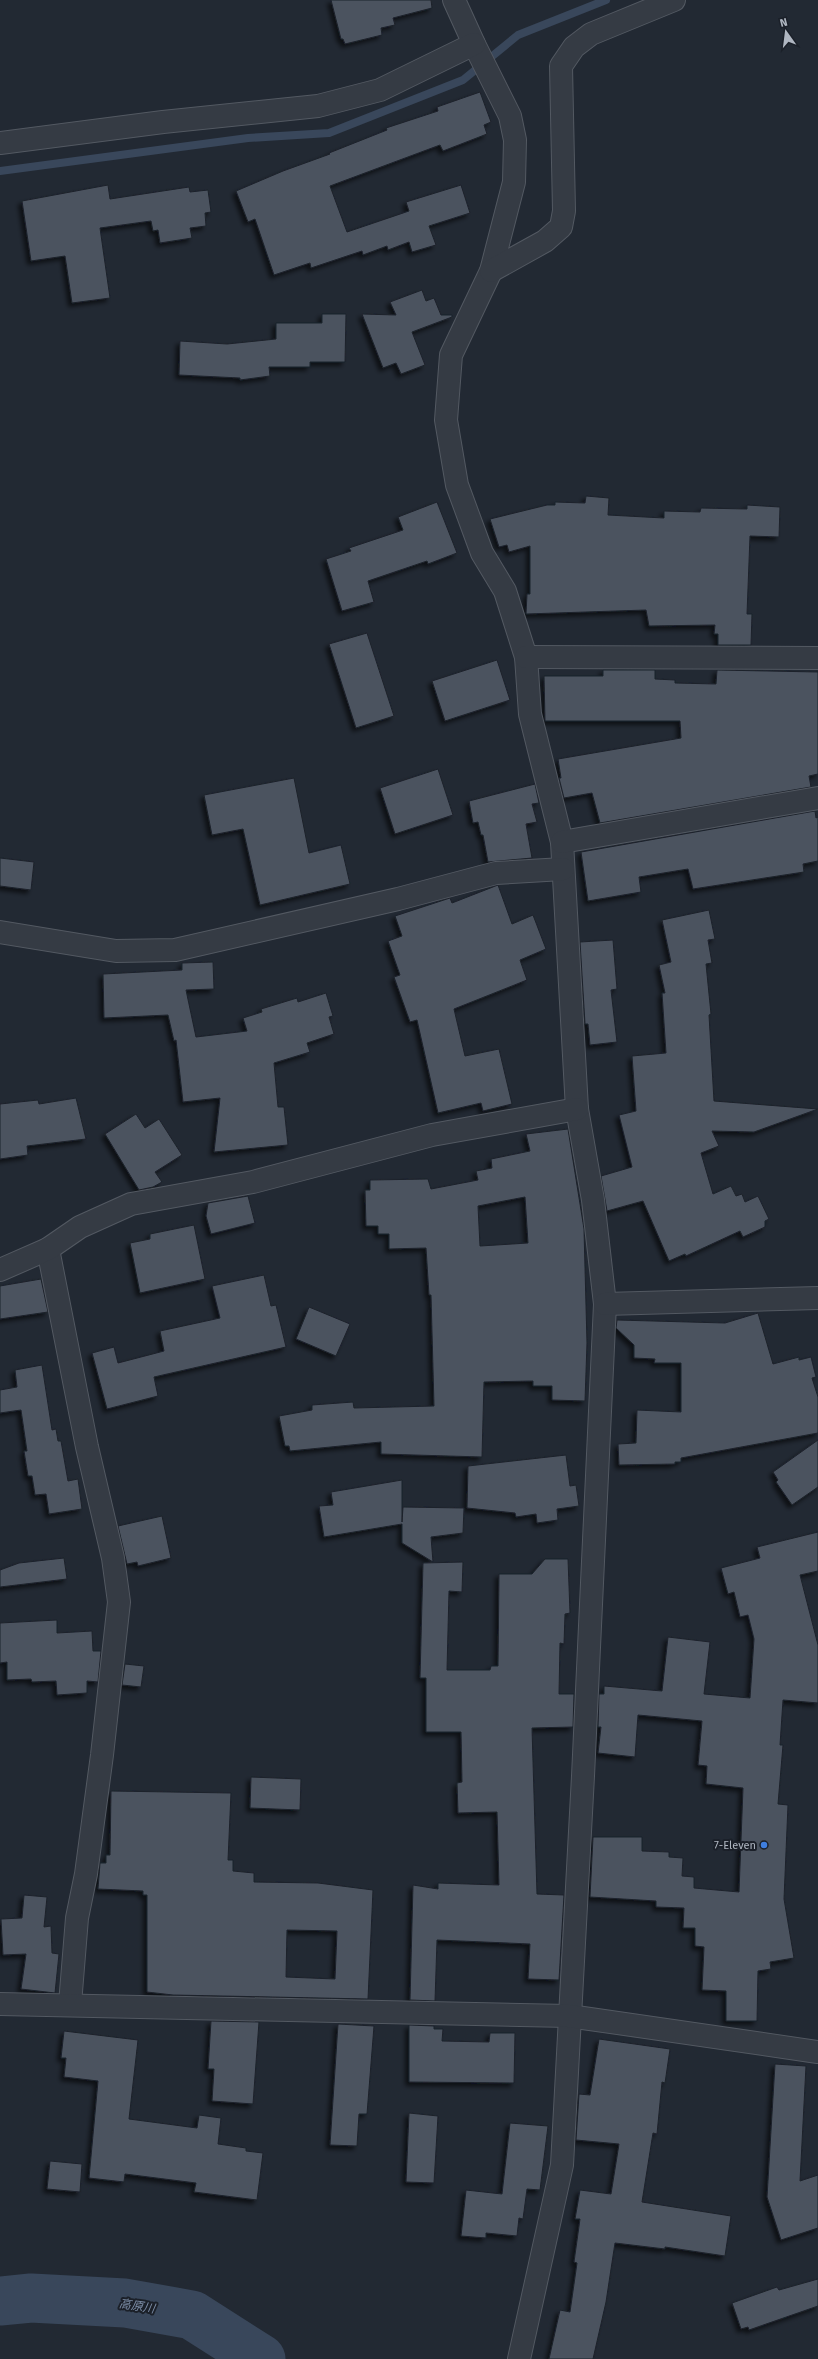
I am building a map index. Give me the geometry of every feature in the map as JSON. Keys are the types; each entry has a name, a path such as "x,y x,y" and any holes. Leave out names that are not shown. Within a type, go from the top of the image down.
{"street":[{"path":"454,0 480,57 510,116 515,140 514,182 491,271 451,355 446,420 457,485 482,553 505,590 526,657 530,714 562,842 578,1109 593,1200 605,1304 583,1776 562,2165 519,2359"},
{"path":"491,271 545,241 560,227 564,211 561,66 574,47 591,34 674,0"},
{"path":"0,142 163,122 318,106 380,90 480,57"},
{"path":"526,657 818,658"},
{"path":"562,842 818,798"},
{"path":"0,932 116,952 175,950 398,899 496,873 563,869"},
{"path":"0,1270 48,1249 80,1228 131,1204 253,1182 432,1135 578,1109"},
{"path":"48,1249 87,1447 112,1558 119,1602 102,1755 86,1874 77,1918 70,2004"},
{"path":"605,1304 818,1298"},
{"path":"0,2004 70,2004 569,2016 818,2052"}],"building":[{"path":"331,0 431,0 432,8 393,18 395,25 381,28 382,35 345,44 343,39 341,39"},
{"path":"480,92 491,122 484,125 487,134 443,151 440,145 330,186 347,232 409,211 406,202 461,185 470,213 429,226 436,245 412,252 409,242 388,250 387,246 363,255 362,251 311,268 310,263 274,275 255,219 248,222 236,191 283,171 330,154 329,153 387,130 386,128 438,111 437,107"},
{"path":"108,185 110,199 189,187 190,192 208,190 211,212 205,213 206,226 190,228 192,238 160,243 158,230 153,231 151,221 100,228 110,298 72,303 65,256 31,261 22,201"},
{"path":"422,290 426,301 434,298 441,315 452,315 452,317 412,332 425,365 401,374 396,363 383,368 362,314 396,315 390,302"},
{"path":"322,314 346,314 345,362 310,362 310,367 269,367 270,376 240,380 240,378 179,375 180,341 227,344 276,339 276,323 322,323"},
{"path":"586,496 609,498 608,515 664,518 664,511 700,512 701,508 747,509 747,505 780,507 779,537 750,536 747,614 752,614 751,645 718,645 718,634 714,634 715,625 649,626 646,610 526,614 527,594 530,594 530,546 509,552 507,545 499,547 490,519 547,505 555,505 555,502 585,503"},
{"path":"437,502 457,553 428,564 427,561 368,581 374,602 342,611 326,559 351,551 349,548 403,530 398,517"},
{"path":"367,633 394,716 356,728 329,644"},
{"path":"497,660 510,700 445,721 432,681"},
{"path":"603,670 655,670 655,679 675,680 675,683 716,684 717,670 818,672 818,774 809,776 811,787 600,823 592,793 564,798 559,778 561,778 558,759 681,738 680,721 545,721 544,676 603,676"},
{"path":"438,769 453,815 395,834 380,788"},
{"path":"294,778 309,853 341,845 350,884 260,905 243,829 212,835 204,795"},
{"path":"535,784 539,803 532,804 537,822 526,824 532,858 488,862 483,835 481,835 478,822 473,823 469,801"},
{"path":"815,811 816,818 818,817 818,861 803,864 804,872 693,889 688,869 639,877 641,892 588,901 581,852"},
{"path":"0,858 34,862 31,890 0,886"},
{"path":"498,885 512,924 533,915 546,949 520,960 527,980 454,1009 465,1056 499,1049 512,1104 483,1111 481,1103 438,1113 417,1020 410,1022 394,977 400,975 388,941 402,936 395,916 450,898 452,903"},
{"path":"709,910 715,939 708,940 712,963 706,964 711,1014 709,1015 714,1101 818,1109 754,1132 712,1131 719,1146 701,1153 713,1194 731,1186 736,1196 742,1194 745,1202 758,1196 769,1219 765,1221 765,1227 743,1237 740,1231 686,1256 685,1254 669,1261 643,1201 607,1211 601,1176 632,1167 619,1115 636,1111 632,1056 666,1053 662,993 665,993 659,965 671,962 662,920"},
{"path":"613,940 617,989 611,990 617,1042 590,1045 588,1024 585,1024 580,942"},
{"path":"213,962 214,989 186,990 196,1037 247,1031 243,1018 262,1012 261,1009 297,998 298,1002 326,993 333,1016 329,1017 334,1034 307,1043 310,1052 274,1063 278,1107 284,1107 288,1145 214,1152 220,1098 183,1102 176,1040 174,1041 168,1015 104,1018 103,974 182,970 182,963"},
{"path":"76,1098 86,1139 27,1146 28,1155 0,1159 0,1104 38,1100 39,1104"},
{"path":"136,1114 145,1128 159,1119 182,1155 155,1172 162,1182 153,1187 139,1190 105,1134"},
{"path":"568,1129 584,1229 587,1343 585,1401 552,1400 552,1386 533,1386 533,1381 484,1382 482,1457 381,1454 381,1442 290,1451 289,1446 285,1446 279,1416 312,1410 312,1405 353,1402 354,1408 434,1406 431,1295 429,1295 426,1248 389,1249 389,1234 378,1234 378,1226 366,1226 365,1190 370,1190 370,1180 428,1179 431,1189 478,1180 476,1171 492,1168 491,1159 530,1151 526,1134","holes":["525,1197 528,1243 480,1246 478,1206"]},
{"path":"248,1196 255,1223 211,1234 206,1216 208,1203"},
{"path":"194,1225 205,1279 140,1293 130,1243 150,1239 150,1234"},
{"path":"264,1275 271,1306 276,1305 286,1347 154,1377 158,1396 107,1409 92,1353 114,1347 118,1363 164,1351 160,1331 220,1318 212,1286"},
{"path":"41,1279 48,1312 0,1319 0,1286"},
{"path":"309,1307 350,1324 336,1356 296,1339"},
{"path":"758,1313 773,1364 799,1357 799,1360 811,1357 816,1377 812,1378 818,1397 818,1433 681,1458 681,1462 675,1462 675,1464 619,1465 618,1444 636,1443 637,1410 681,1412 681,1363 654,1363 655,1359 634,1358 634,1345 616,1328 617,1320 725,1323"},
{"path":"42,1365 52,1430 56,1429 58,1441 61,1441 68,1481 78,1479 82,1509 49,1514 46,1494 35,1495 32,1476 28,1476 24,1451 27,1451 21,1410 0,1413 0,1390 17,1387 15,1370"},
{"path":"818,1440 818,1487 792,1505 776,1482 778,1480 773,1472"},
{"path":"566,1455 570,1486 576,1485 579,1506 557,1509 558,1520 537,1523 536,1514 516,1517 515,1513 467,1508 468,1466"},
{"path":"402,1480 402,1522 403,1507 464,1508 463,1533 431,1537 433,1562 402,1543 402,1524 324,1537 319,1506 333,1505 331,1492"},
{"path":"162,1516 171,1558 138,1566 137,1562 127,1564 118,1526"},
{"path":"818,1532 818,1571 800,1575 818,1645 818,1703 783,1700 780,1745 783,1745 778,1804 788,1805 784,1899 794,1958 770,1962 771,1969 758,1971 757,2021 726,2021 726,1991 702,1990 704,1947 695,1946 695,1928 683,1928 684,1908 656,1907 656,1901 590,1897 593,1837 642,1837 642,1851 669,1852 669,1857 683,1858 682,1876 694,1877 694,1888 739,1892 743,1788 706,1784 707,1766 698,1765 702,1721 638,1715 635,1757 598,1753 601,1727 598,1727 599,1694 604,1694 604,1686 662,1691 668,1637 710,1642 704,1694 750,1698 754,1639 748,1615 740,1617 734,1592 728,1594 721,1568 760,1558 757,1547"},
{"path":"64,1558 67,1579 0,1587 0,1570 19,1563"},
{"path":"545,1559 568,1559 570,1613 565,1614 564,1644 560,1643 559,1694 574,1694 573,1727 532,1728 537,1894 564,1895 559,1980 528,1979 530,1944 437,1940 435,2001 410,2000 413,1885 438,1889 438,1883 499,1885 497,1812 458,1813 457,1783 462,1782 461,1732 426,1732 426,1678 420,1678 423,1563 463,1562 462,1592 449,1591 447,1670 490,1670 491,1666 498,1666 499,1574 532,1574"},
{"path":"57,1620 57,1633 92,1631 93,1651 101,1651 98,1682 87,1681 87,1693 57,1695 56,1681 32,1682 31,1679 7,1680 7,1662 0,1663 0,1623"},
{"path":"125,1664 144,1666 141,1687 122,1685"},
{"path":"251,1777 301,1779 300,1810 250,1808"},
{"path":"111,1791 231,1793 228,1860 233,1860 233,1871 254,1873 254,1882 318,1883 373,1890 368,1999 173,1995 147,1992 147,1895 143,1895 143,1891 98,1889 100,1863 106,1863 106,1855 110,1855","holes":["287,1930 337,1931 335,1979 286,1977"]},
{"path":"24,1895 47,1897 44,1927 51,1926 52,1953 59,1954 55,1993 21,1989 26,1954 3,1955 1,1919 22,1918"},
{"path":"211,2021 259,2022 253,2104 212,2101 214,2069 208,2069"},
{"path":"338,2024 374,2026 367,2114 359,2114 357,2146 330,2145"},
{"path":"409,2025 434,2026 434,2029 443,2029 442,2041 489,2042 490,2033 515,2033 514,2083 409,2082"},
{"path":"64,2031 138,2040 129,2119 197,2128 199,2115 221,2118 218,2144 246,2148 246,2151 263,2153 257,2200 194,2192 196,2183 125,2174 124,2182 89,2178 98,2081 64,2077 66,2058 61,2058"},
{"path":"599,2039 670,2049 665,2083 662,2082 657,2134 653,2133 642,2202 731,2216 725,2256 665,2247 665,2249 615,2243 606,2302 593,2359 549,2359 560,2310 570,2312 577,2263 574,2262 580,2219 575,2219 580,2190 611,2194 619,2144 576,2140 579,2094 590,2095"},
{"path":"775,2064 806,2066 800,2181 818,2175 818,2228 781,2240 767,2197"},
{"path":"409,2113 438,2116 434,2183 406,2182"},
{"path":"510,2123 548,2126 540,2190 527,2189 523,2219 519,2218 517,2236 486,2233 486,2238 461,2236 466,2190 502,2194"},
{"path":"50,2161 82,2164 80,2192 47,2189"},
{"path":"818,2279 818,2306 749,2330 748,2327 741,2329 732,2303 777,2287 779,2290"}],"waterway":[{"path":"0,171 248,138 329,133 463,80 518,35 606,0"},
{"name":"高原川","path":"0,2301 31,2298 125,2303 192,2315 261,2359"}],"place":[{"name":"7-Eleven","path":"764,1845"}]}
